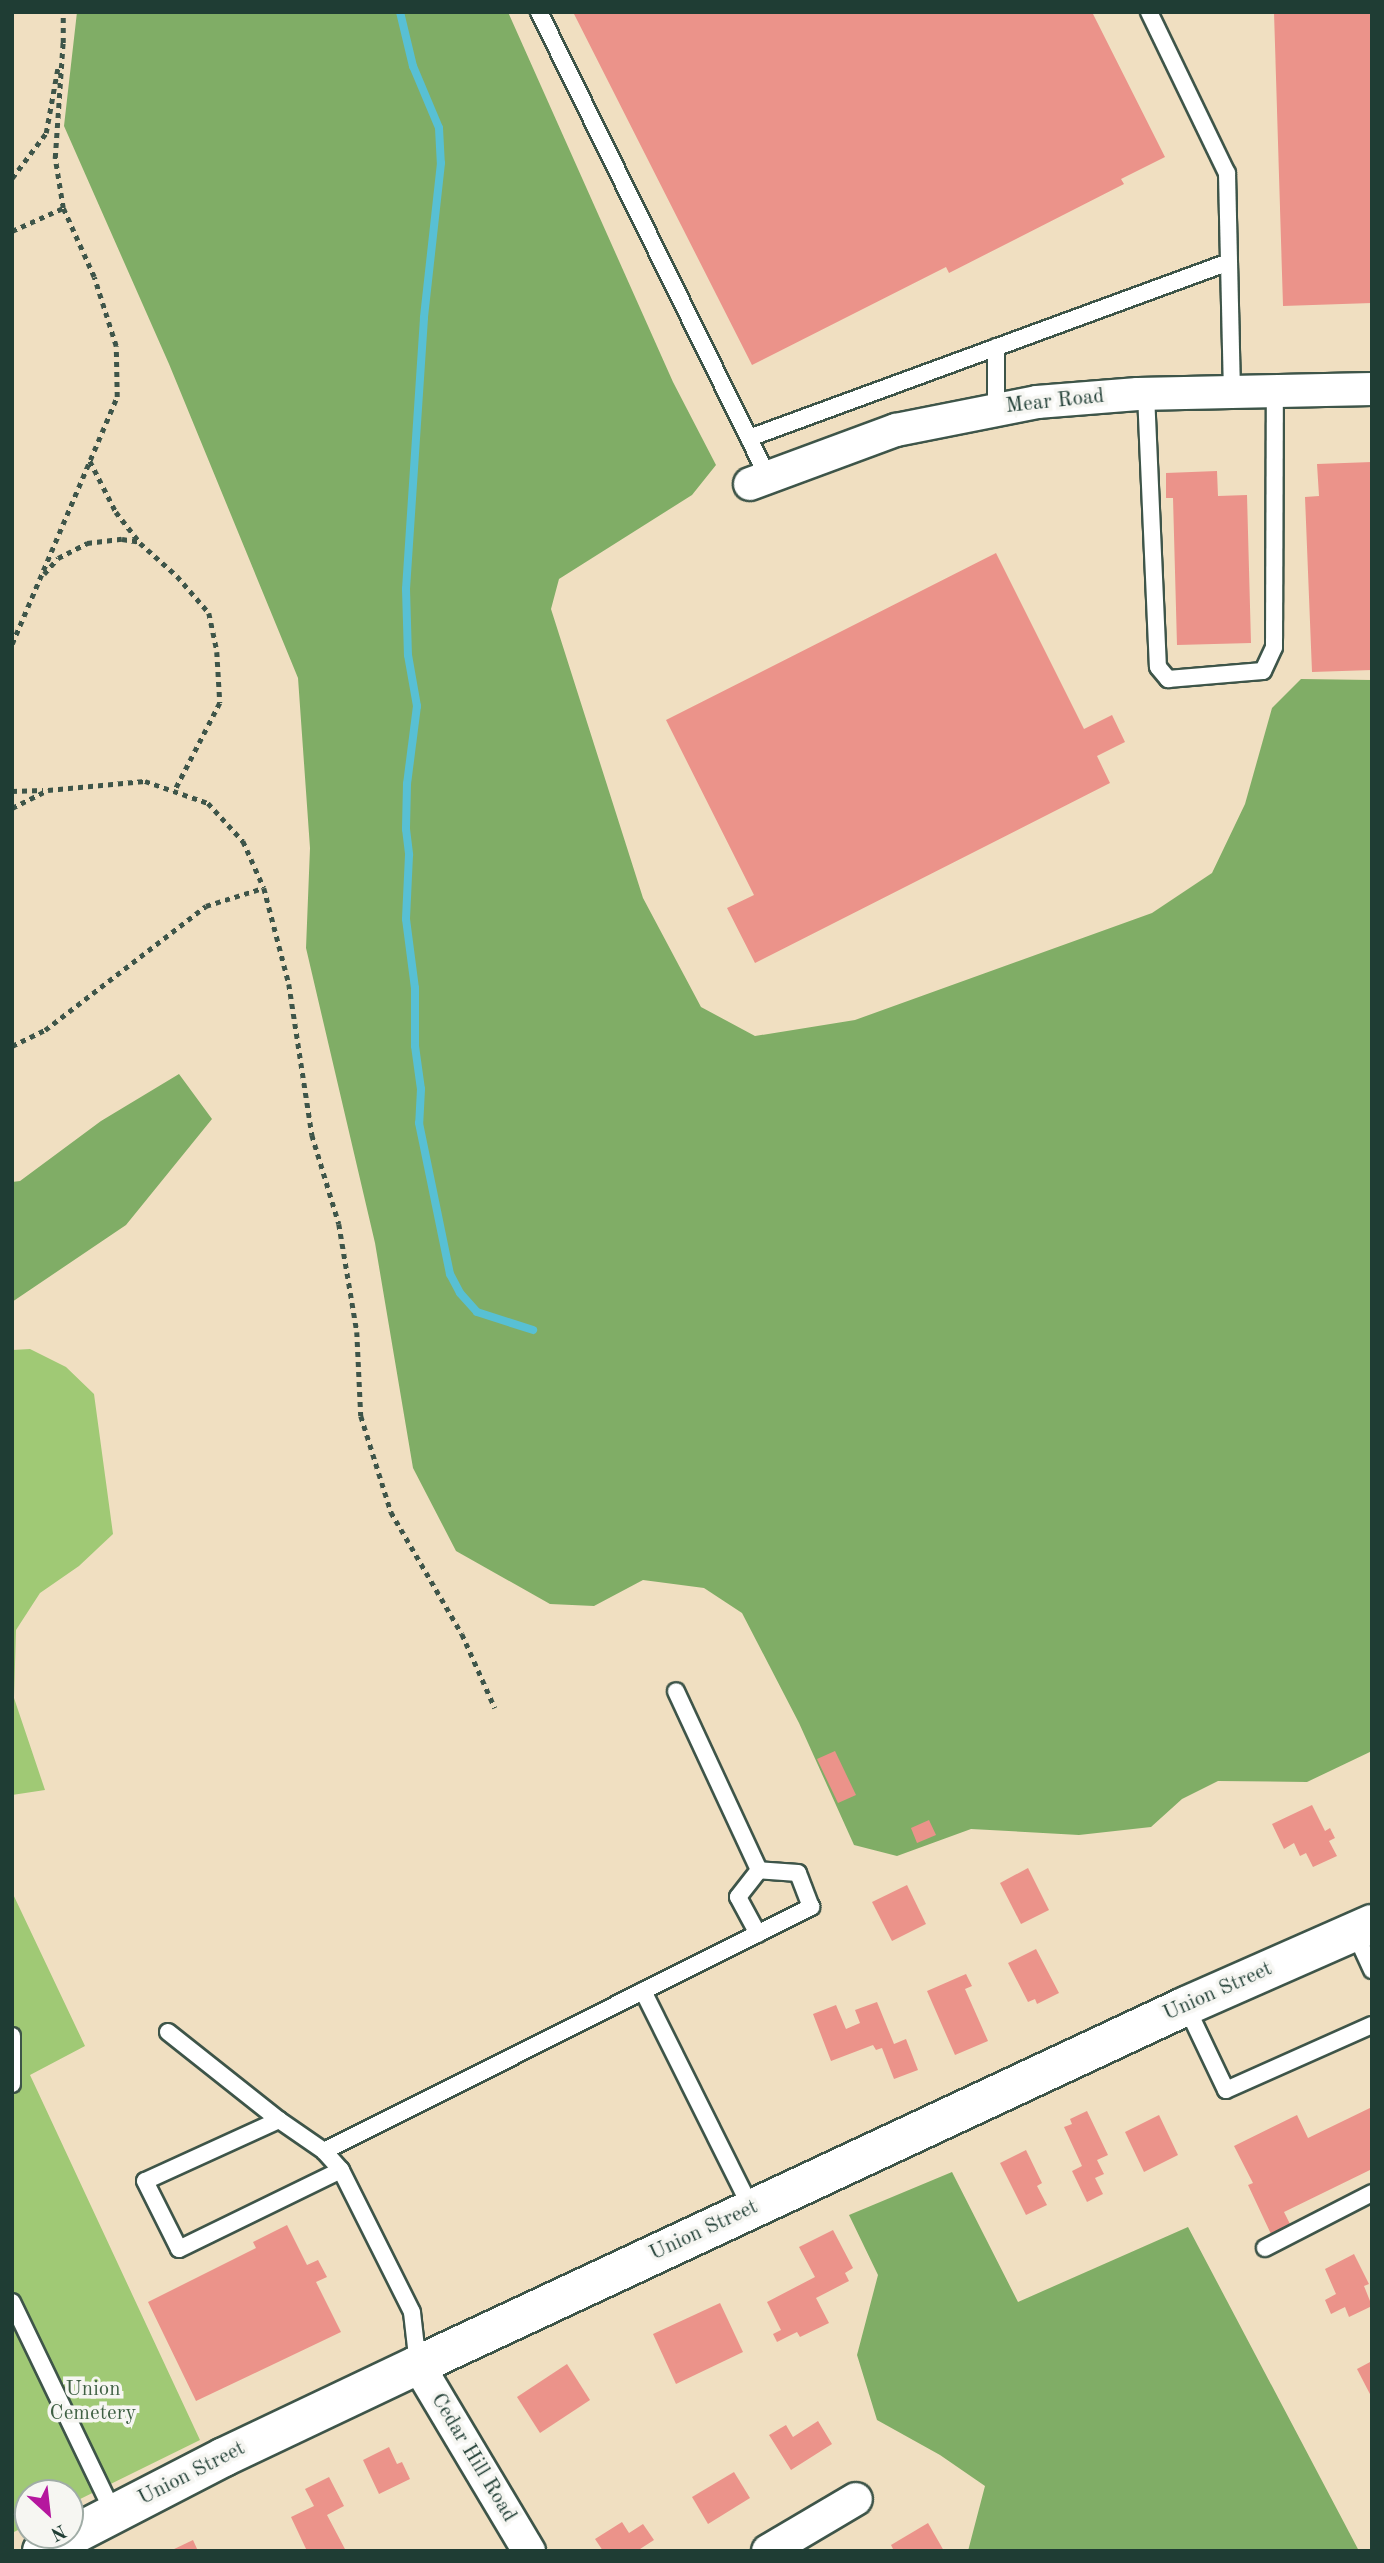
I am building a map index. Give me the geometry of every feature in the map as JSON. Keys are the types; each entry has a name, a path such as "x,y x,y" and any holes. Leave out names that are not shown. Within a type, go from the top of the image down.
{"main road":[{"name":"Union Street","path":"42,2551 224,2457 418,2365 1186,2006 1363,1927"}],"street":[{"name":"Mear Road","path":"759,480 896,430 996,408 1088,397 1146,394 1372,389"},
{"name":"Cedar Hill Road","path":"418,2365 529,2551"},
{"path":"768,2551 856,2499"}],"lane":[{"path":"539,12 749,438 759,480"},
{"path":"1149,12 1227,173 1232,391"},
{"path":"749,438 1229,262"},
{"path":"996,347 996,408"},
{"path":"1146,394 1158,667 1168,678 1263,671 1274,647 1275,390"},
{"path":"676,1691 759,1870"},
{"path":"324,2151 811,1907 798,1873 759,1870"},
{"path":"758,1934 738,1897 759,1870"},
{"path":"1363,1927 1372,1970"},
{"path":"643,1992 751,2208"},
{"path":"1186,2006 1226,2090 1372,2025"},
{"path":"168,2032 279,2120 324,2151 341,2170 412,2312 418,2365"},
{"path":"12,2036 12,2084"},
{"path":"279,2120 145,2181 179,2249 341,2170"},
{"path":"1265,2248 1372,2193"},
{"path":"12,2302 114,2514"}],"path":[{"path":"12,644 117,397 116,346 94,277 63,208 55,158 63,12"},
{"path":"12,178 46,133 63,42"},
{"path":"12,230 63,208"},
{"path":"90,461 116,512 140,542 177,576 209,613 217,652 220,703 174,792"},
{"path":"40,580 58,558 87,543 122,539 140,542"},
{"path":"12,791 145,781 208,803 243,841 264,888 289,984 312,1135 339,1224 357,1332 360,1416 391,1512 462,1634 495,1708"},
{"path":"12,808 48,790"},
{"path":"12,1046 45,1030 206,906 264,888"}],"green space":[{"path":"77,12 508,12 673,382 716,465 692,495 559,579 551,609 643,898 701,1007 755,1036 855,1020 1152,913 1212,873 1245,804 1272,708 1301,679 1372,680 1372,1751 1307,1782 1218,1781 1182,1799 1151,1827 1079,1835 971,1829 897,1856 854,1845 799,1723 742,1613 704,1588 643,1580 594,1606 550,1604 456,1551 413,1468 375,1243 306,948 310,848 298,678 169,364 64,126"},
{"path":"179,1074 212,1119 126,1225 12,1302 12,1182 20,1181 101,1121"},
{"path":"30,1349 66,1367 94,1394 113,1534 79,1566 40,1593 16,1630 14,1698 45,1790 12,1795 12,1350"},
{"name":"Union Cemetery","path":"12,1892 85,2046 30,2075 200,2440 84,2497 84,2479 14,2479 12,2533"},
{"path":"952,2172 1018,2302 1188,2227 1359,2551 968,2551 985,2486 940,2455 877,2420 857,2355 878,2275 849,2215"}],"building":[{"path":"573,12 1092,12 1165,157 1121,179 1124,184 949,273 946,267 752,365"},
{"path":"1274,12 1372,12 1372,303 1283,306"},
{"path":"1372,462 1372,670 1312,672 1305,497 1319,496 1317,464"},
{"path":"1217,471 1218,496 1247,495 1251,643 1177,645 1173,498 1166,498 1166,473"},
{"path":"996,553 1084,729 1112,715 1125,742 1097,756 1110,783 755,963 727,908 754,895 666,720"},
{"path":"835,1751 856,1795 838,1803 817,1759"},
{"path":"1312,1805 1325,1831 1330,1828 1335,1838 1329,1841 1337,1856 1313,1867 1306,1853 1300,1856 1294,1843 1284,1849 1272,1824"},
{"path":"929,1820 936,1835 917,1843 911,1828"},
{"path":"1028,1868 1049,1910 1021,1924 1000,1883"},
{"path":"907,1885 926,1924 892,1941 872,1902"},
{"path":"1036,1949 1059,1993 1037,2004 1035,1999 1028,2002 1008,1963"},
{"path":"966,1974 972,1986 965,1989 988,2041 955,2055 927,1991"},
{"path":"877,2002 894,2044 906,2039 918,2070 894,2079 882,2048 876,2050 873,2045 831,2061 813,2014 836,2005 846,2029 860,2023 855,2010"},
{"path":"1372,2107 1372,2169 1284,2212 1290,2224 1271,2234 1248,2185 1253,2183 1234,2146 1297,2115 1308,2138"},
{"path":"1087,2111 1108,2155 1097,2160 1104,2174 1095,2178 1103,2194 1087,2202 1072,2171 1082,2166 1064,2127 1072,2124 1070,2119"},
{"path":"1159,2115 1178,2155 1144,2172 1125,2132"},
{"path":"1026,2150 1042,2183 1037,2186 1047,2205 1026,2215 1000,2163"},
{"path":"287,2225 307,2265 318,2260 327,2277 316,2282 341,2332 196,2401 148,2302 256,2248 253,2242"},
{"path":"833,2230 853,2268 845,2273 849,2281 816,2298 829,2323 800,2337 797,2332 777,2342 773,2334 781,2330 767,2302 815,2277 799,2247"},
{"path":"1354,2254 1369,2284 1364,2286 1372,2306 1349,2317 1345,2307 1331,2314 1325,2300 1336,2294 1325,2269"},
{"path":"720,2303 743,2352 676,2384 653,2334"},
{"path":"1372,2361 1372,2398 1357,2369"},
{"path":"567,2364 590,2400 540,2433 517,2397"},
{"path":"818,2421 832,2444 791,2470 769,2435 786,2425 793,2437"},
{"path":"389,2447 397,2464 402,2462 410,2479 379,2494 363,2460"},
{"path":"734,2472 750,2498 708,2524 692,2497"},
{"path":"329,2477 344,2506 327,2515 346,2551 307,2551 291,2517 314,2506 305,2489"},
{"path":"622,2522 629,2533 643,2524 654,2540 640,2549 642,2551 603,2551 595,2539"},
{"path":"928,2523 944,2551 894,2551 891,2545"},
{"path":"193,2540 198,2551 170,2551"}],"waterway":[{"path":"400,12 413,66 439,128 441,163 424,318 406,589 408,655 417,706 407,784 406,829 409,855 406,919 415,988 415,1046 421,1089 419,1123 450,1274 460,1293 477,1312 533,1330"}]}
